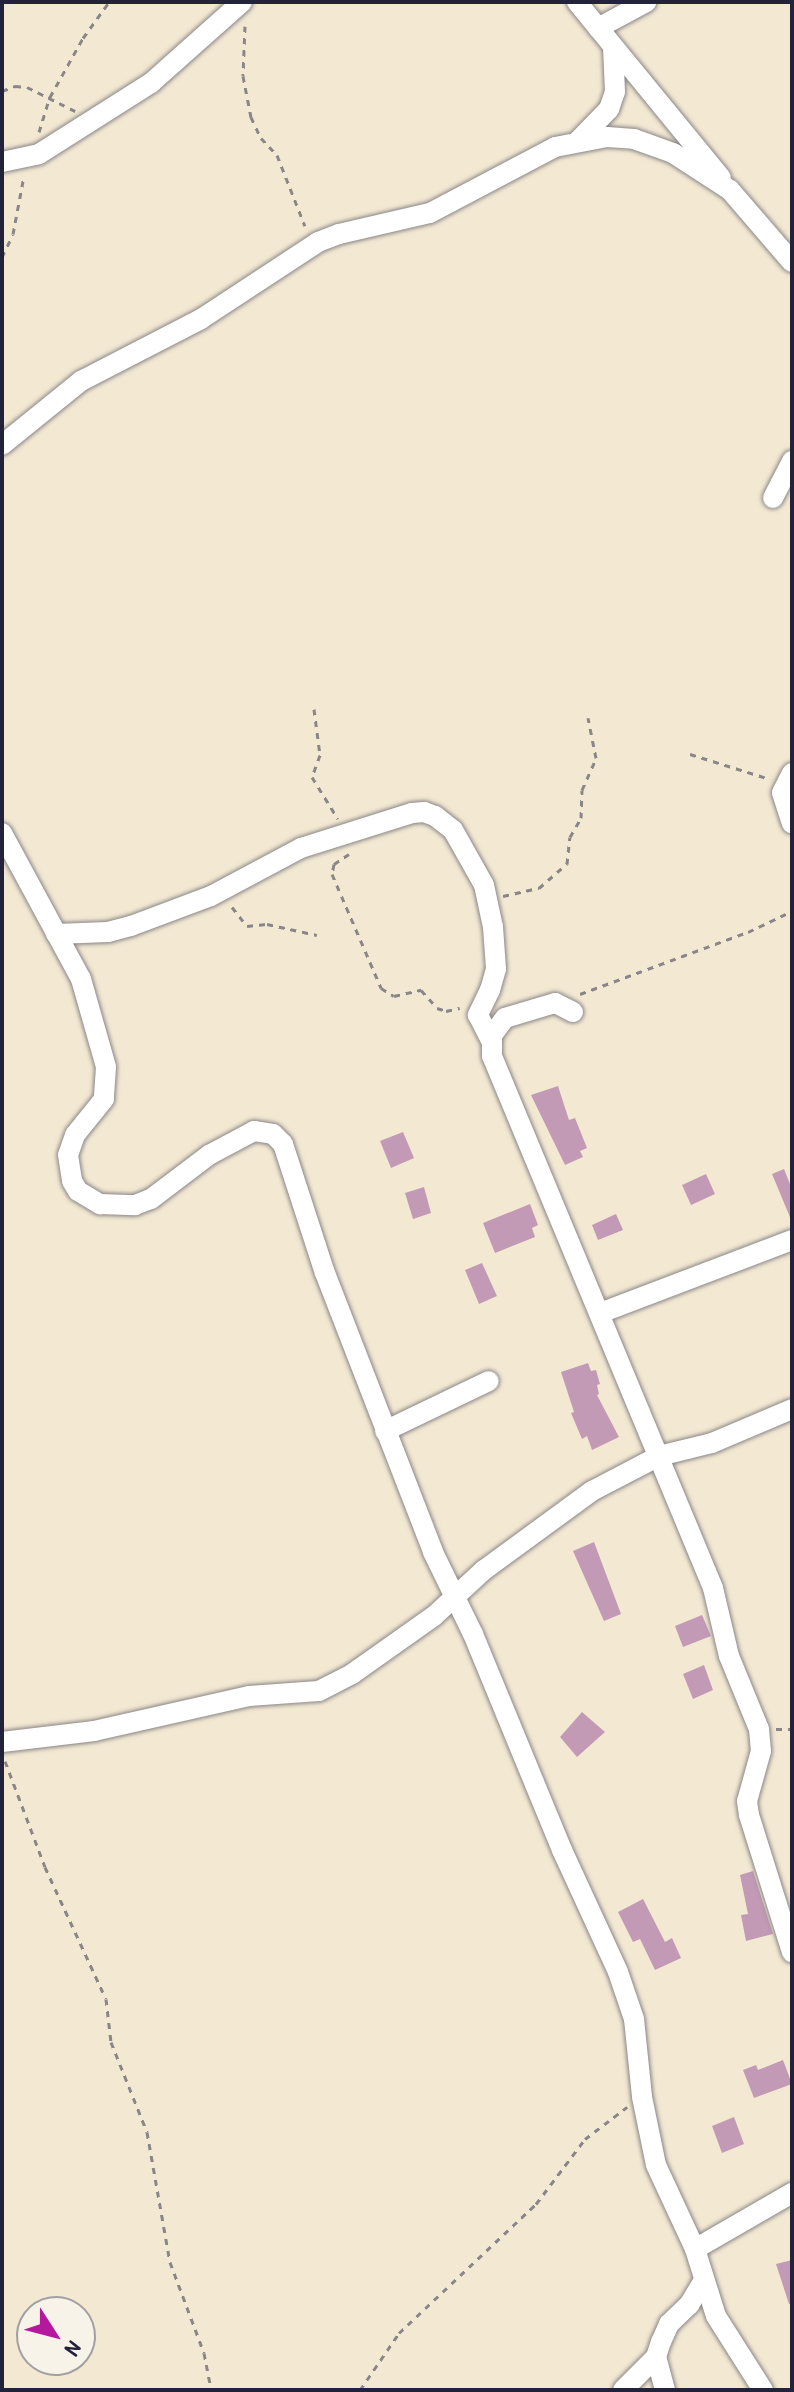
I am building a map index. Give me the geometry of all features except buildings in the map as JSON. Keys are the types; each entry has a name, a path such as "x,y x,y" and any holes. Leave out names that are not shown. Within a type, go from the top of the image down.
{"street":[{"path":"577,2 792,262"},
{"path":"598,28 646,2"},
{"path":"2,162 45,151 178,62 244,12"},
{"path":"576,143 596,125 615,92 613,47"},
{"path":"2,445 81,381 201,319 310,246 339,234 430,213 542,153 607,137 654,144 730,190"},
{"path":"773,498 792,461"},
{"path":"788,778 782,801 792,823"},
{"path":"56,934 108,932 211,896 301,848 412,813 435,816 453,830 478,871 488,899 496,969 490,990 478,1010 491,1040 492,1056 713,1588 729,1656 759,1729 761,1751 747,1801 749,1815 792,1952"},
{"path":"2,833 86,994 108,1079 104,1099 75,1135 68,1155 70,1172 78,1191 100,1204 135,1205 151,1199 194,1165 254,1131 273,1134 283,1144 325,1273 385,1431 618,1972 634,2019 642,2097 656,2165 695,2249 703,2282 725,2335 763,2390"},
{"path":"491,1040 505,1018 564,1008"},
{"path":"600,1313 792,1240"},
{"path":"385,1431 489,1381"},
{"path":"3,1748 81,1734 249,1696 319,1691 352,1674 455,1599 484,1570 592,1491 659,1456 712,1443 792,1409"},
{"path":"695,2249 792,2193"},
{"path":"623,2390 656,2357 669,2324 689,2305 703,2282"},
{"path":"656,2357 665,2390"}],"path":[{"path":"2,257 13,234 27,157 50,97 83,38 109,2"},
{"path":"244,12 242,61 247,104 260,136 277,155 302,214 310,246"},
{"path":"2,91 18,85 50,97 93,120"},
{"path":"314,709 320,755 312,777 347,834 350,850 334,864 332,874 381,988 394,996 421,990 443,1010 468,1006 478,1010"},
{"path":"488,899 539,888 567,864 570,837 581,818 582,790 596,758 588,718"},
{"path":"690,754 752,776 788,778"},
{"path":"211,896 227,903 247,926 267,924 317,935"},
{"path":"564,1008 792,911"},
{"path":"3,1748 45,1867 106,1999 111,2042 147,2132 170,2262 204,2353 211,2390"},
{"path":"360,2390 386,2347 536,2204 574,2151 598,2128 642,2097"}]}
